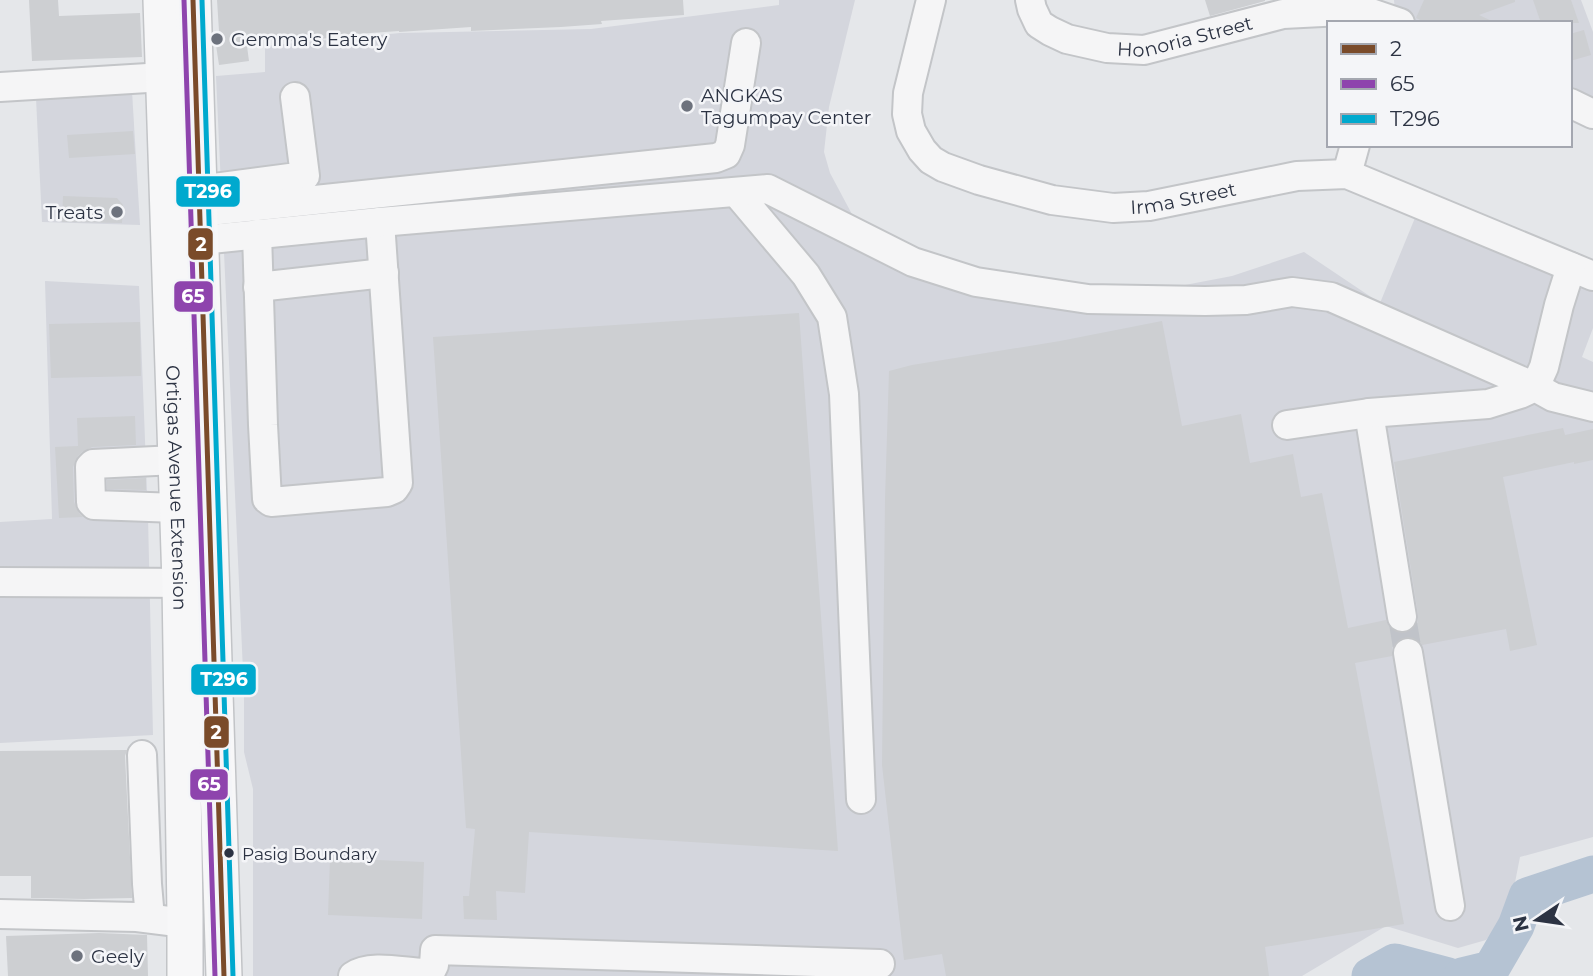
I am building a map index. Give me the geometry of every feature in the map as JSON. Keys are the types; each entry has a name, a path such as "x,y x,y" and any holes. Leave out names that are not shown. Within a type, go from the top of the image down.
{"main road":[{"name":"Ortigas Avenue Extension","path":"161,0 164,77 192,220 176,460 177,508 196,583 223,913 224,976"},
{"name":"Ortigas Avenue Extension","path":"185,976 196,583 192,220 193,0"},
{"path":"185,919 223,913"}],"street":[{"name":"Irma Street","path":"931,0 908,93 907,114 911,131 922,150 931,160 943,167 1052,200 1113,208 1149,206 1297,176 1347,173 1582,271"},
{"name":"Honoria Street","path":"1030,0 1039,24 1050,31 1067,39 1107,48 1144,50 1323,6 1362,10 1392,21"},
{"path":"192,220 306,188 716,158 726,154 730,145 746,43"},
{"path":"0,87 164,77"},
{"path":"295,97 306,188"},
{"path":"1572,104 1593,114"},
{"path":"1347,173 1354,147"},
{"path":"192,220 257,234 768,189 913,262 976,282 1087,299 1246,300 1292,292 1331,297 1553,397 1593,407"},
{"path":"736,192 806,275 832,317 844,394 861,799"},
{"path":"257,234 267,499 271,502 387,492 394,489 398,483 380,222"},
{"path":"1287,425 1369,413 1488,404 1535,387 1544,367 1559,305 1582,271"},
{"path":"258,287 384,273"},
{"path":"1369,413 1402,617"},
{"path":"176,460 93,464 90,467 91,502 94,505 177,508"},
{"path":"0,582 196,583"},
{"path":"1408,653 1450,906"},
{"path":"142,755 150,918"},
{"path":"0,914 185,919"},
{"path":"353,976 368,969 423,973 431,971 435,950 880,964"}],"shaded area":[{"path":"779,0 855,0 829,107 824,152 830,173 854,218 930,262 1053,283 1164,289 1232,276 1304,252 1380,303 1417,213 1593,290 1593,328 1582,357 1593,362 1593,837 1520,857 1509,913 1486,940 1458,948 1386,926 1302,976 253,976 253,789 244,752 244,693 216,76 265,72 265,46 400,33 591,29 779,5"},
{"path":"1394,0 1581,0 1593,32 1593,100 1572,91 1572,21 1412,21 1395,12"},
{"path":"132,91 140,225 42,222 36,98"},
{"path":"45,281 139,286 153,735 0,743 0,522 52,519"}],"building":[{"path":"29,0 58,0 59,16 140,13 142,57 32,61"},
{"path":"217,0 683,0 684,15 561,27 471,31 471,27 291,41 290,36 246,39 249,61 219,65 214,32 219,31"},
{"path":"1205,0 1265,0 1265,1 1210,16"},
{"path":"1424,0 1515,0 1479,15 1492,21 1423,21 1416,18"},
{"path":"1533,0 1571,0 1579,23 1572,21 1540,21"},
{"path":"1584,30 1591,55 1572,60 1572,33"},
{"path":"133,131 135,154 69,158 67,135"},
{"path":"63,196 117,198 123,205 122,223 62,222"},
{"path":"799,313 838,851 529,832 525,893 496,891 497,920 464,919 463,896 469,896 475,829 466,828 433,337"},
{"path":"1162,321 1182,426 1241,414 1250,463 1293,454 1301,497 1322,493 1348,628 1386,620 1395,632 1404,633 1412,630 1418,622 1394,462 1563,428 1565,435 1593,429 1593,460 1503,477 1537,645 1510,651 1506,629 1422,645 1414,638 1406,637 1397,641 1392,648 1392,656 1355,663 1404,924 1265,947 1269,976 946,976 942,954 904,960 882,765 889,371"},
{"path":"140,322 141,376 51,378 49,324"},
{"path":"135,416 136,445 92,447 78,456 73,467 74,502 83,517 59,518 55,447 78,446 77,418"},
{"path":"146,478 146,490 107,489 107,480"},
{"path":"127,750 125,756 132,898 31,898 31,876 0,876 0,751"},
{"path":"330,858 424,862 422,919 328,915"},
{"name":"Geely","path":"99,933 147,935 148,976 8,976 6,936"}],"waterway":[{"path":"1462,976 1491,969 1516,926 1527,896 1593,874"},
{"path":"1370,976 1395,962 1448,976"}],"tunnel":[{"path":"1402,617 1408,653"}],"transit line":[{"name":"65","path":"184,0 215,976"},
{"name":"2","path":"193,0 224,976"},
{"name":"T296","path":"202,0 233,976"}],"place":[{"name":"Gemma's Eatery","path":"217,39"},
{"name":"ANGKAS Tagumpay Center","path":"687,106"},
{"name":"Treats","path":"117,212"},
{"name":"Pasig Boundary","path":"229,853"},
{"name":"Geely","path":"77,956"}]}
